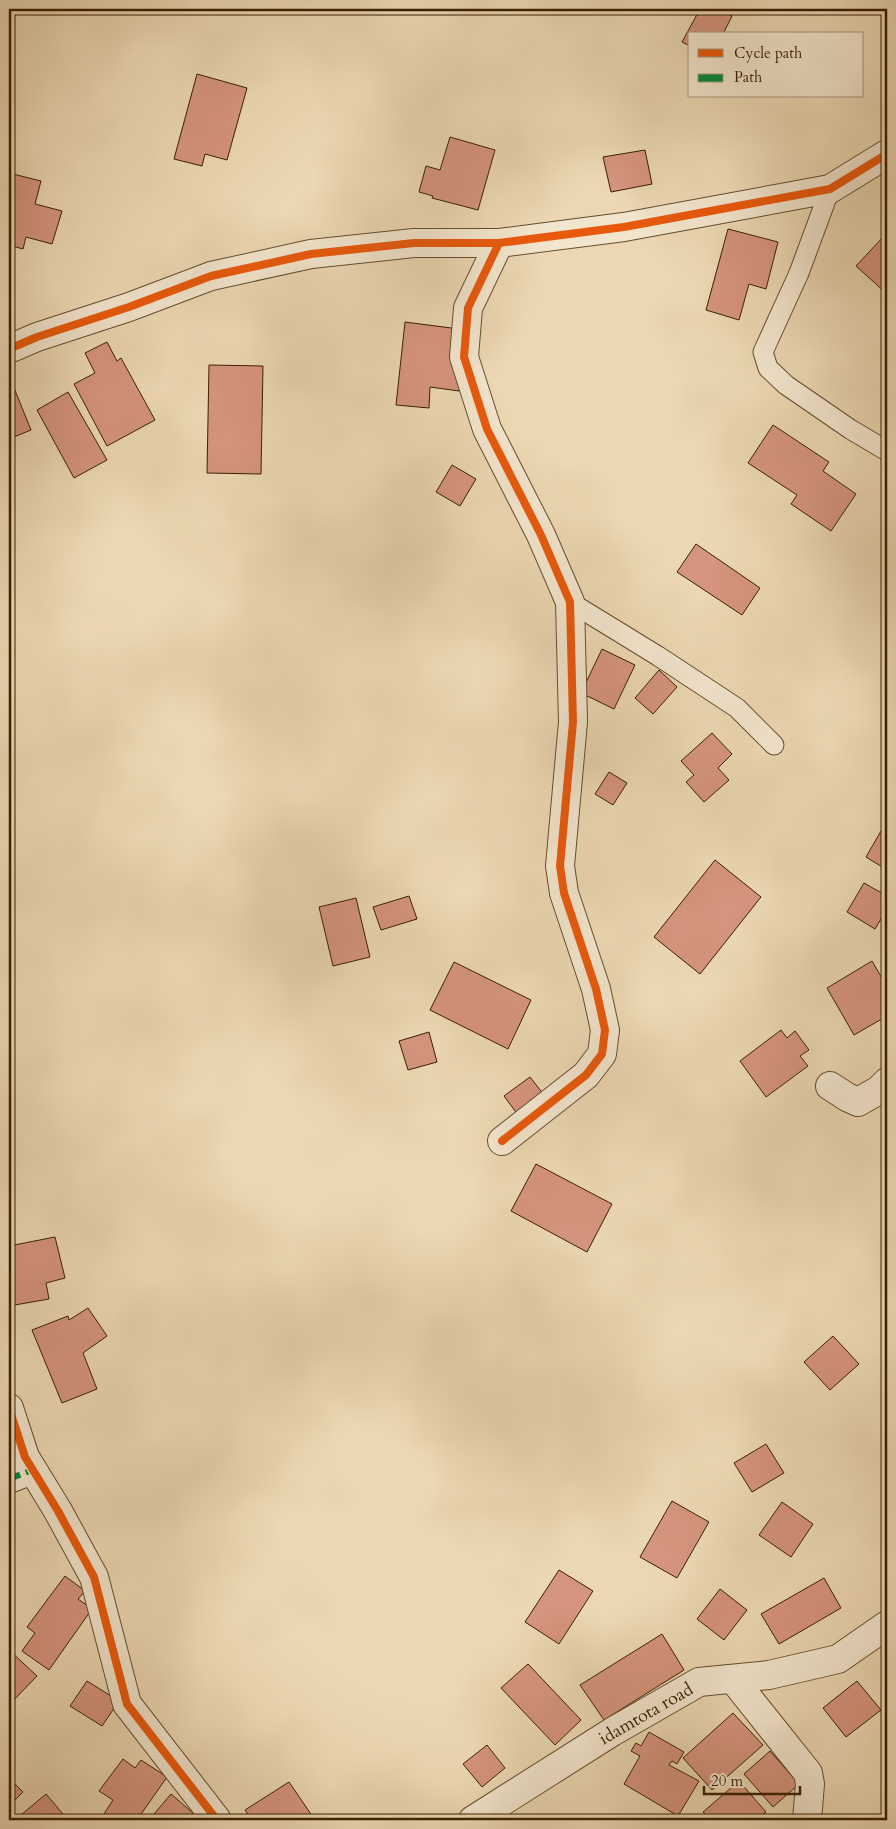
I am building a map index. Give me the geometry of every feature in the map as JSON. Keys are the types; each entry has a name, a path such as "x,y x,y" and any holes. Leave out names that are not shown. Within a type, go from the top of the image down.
{"street":[{"path":"9,349 37,337 211,276 311,254 414,243 499,243 624,226 830,189 887,154"},
{"path":"499,243 468,308 464,357 487,429 541,535 570,602 573,722 560,866 564,893 596,989 605,1030 602,1054 586,1074 502,1141"},
{"path":"830,1086 858,1102 879,1090 887,1082"},
{"path":"9,1408 25,1458 20,1474 58,1511 94,1577 127,1704 217,1820"},
{"name":"idamtota road","path":"473,1820 612,1732 699,1682 769,1675 838,1659 887,1626"},
{"path":"733,1679 808,1773 810,1784 807,1820"}],"lane":[{"path":"830,189 799,272 763,352 768,368 786,385 887,452"},
{"path":"570,602 658,656 736,708 774,745"}],"building":[{"path":"700,9 718,9 732,16 724,32 688,32 688,45 682,42"},
{"path":"197,74 247,88 227,160 205,154 202,166 174,159"},
{"path":"450,137 495,150 478,210 432,198 433,196 419,192 426,166 440,170"},
{"path":"645,150 652,184 611,192 603,157"},
{"path":"13,174 41,181 35,204 62,211 52,244 26,237 23,249 9,245 9,188"},
{"path":"728,229 778,242 766,289 749,284 739,320 706,310"},
{"path":"884,236 887,239 887,294 856,266"},
{"path":"405,322 467,330 459,391 430,387 429,408 396,405"},
{"path":"107,342 117,361 121,358 155,420 107,446 74,384 95,373 85,353"},
{"path":"209,365 263,366 261,474 207,473"},
{"path":"9,378 31,430 9,439"},
{"path":"68,392 107,460 74,478 37,410"},
{"path":"773,425 829,462 823,471 856,494 831,531 791,504 797,495 748,463"},
{"path":"452,465 476,479 460,506 436,492"},
{"path":"696,544 760,588 742,615 677,572"},
{"path":"602,649 635,665 614,709 581,693"},
{"path":"659,670 677,687 653,714 635,698"},
{"path":"712,733 732,754 718,768 729,780 704,802 686,782 694,775 681,761"},
{"path":"609,772 627,783 613,805 595,794"},
{"path":"881,831 887,834 887,870 866,857"},
{"path":"715,860 761,897 700,974 654,937"},
{"path":"864,883 887,896 887,909 875,929 847,912"},
{"path":"409,896 417,919 381,930 373,907"},
{"path":"356,898 370,957 333,966 319,907"},
{"path":"872,961 887,987 887,1016 854,1035 827,988"},
{"path":"454,962 531,1000 508,1049 430,1010"},
{"path":"781,1030 787,1038 795,1031 809,1050 800,1056 808,1066 766,1097 740,1061"},
{"path":"429,1032 437,1062 408,1070 399,1041"},
{"path":"530,1077 544,1095 518,1115 504,1096"},
{"path":"536,1164 612,1204 587,1252 511,1211"},
{"path":"55,1237 65,1278 46,1283 49,1299 9,1306 9,1246"},
{"path":"88,1308 107,1336 83,1353 97,1389 62,1403 32,1330 68,1316 69,1320"},
{"path":"833,1336 859,1364 830,1390 804,1362"},
{"path":"766,1444 784,1473 752,1492 734,1463"},
{"path":"672,1501 709,1522 677,1578 640,1557"},
{"path":"782,1502 813,1524 791,1557 759,1535"},
{"path":"9,1512 15,1523 9,1527"},
{"path":"559,1570 593,1591 559,1644 525,1622"},
{"path":"65,1576 85,1591 78,1599 92,1609 49,1670 22,1651 35,1633 27,1627"},
{"path":"824,1578 841,1608 779,1644 761,1614"},
{"path":"720,1589 747,1610 724,1640 697,1619"},
{"path":"662,1634 684,1670 604,1720 580,1685"},
{"path":"9,1650 37,1676 9,1705"},
{"path":"528,1664 581,1720 555,1745 501,1688"},
{"path":"887,1670 887,1681 882,1675"},
{"path":"87,1681 119,1701 102,1726 70,1706"},
{"path":"857,1681 881,1710 846,1737 823,1708"},
{"path":"733,1713 763,1745 712,1790 683,1758"},
{"path":"649,1732 684,1752 677,1764 672,1761 669,1765 699,1781 678,1816 624,1784 640,1756 631,1751 636,1743 641,1746"},
{"path":"487,1745 505,1768 482,1787 463,1764"},
{"path":"770,1751 799,1784 773,1807 744,1774"},
{"path":"123,1759 135,1768 141,1760 167,1777 137,1820 107,1820 102,1817 113,1800 99,1791"},
{"path":"9,1778 23,1792 9,1806"},
{"path":"739,1781 766,1812 756,1820 711,1820 703,1812"},
{"path":"289,1782 315,1820 252,1820 245,1810"},
{"path":"46,1794 68,1820 15,1820"},
{"path":"171,1794 201,1820 149,1820"}],"marked path":[{"path":"9,1479 32,1470"}],"cycle path":[{"path":"9,349 37,337 129,307 211,276 311,254 414,243 499,243 624,227 830,189 887,154"},
{"path":"499,243 468,308 464,357 487,429 541,535 570,602 573,722 560,866 564,893 596,989 605,1030 602,1054 586,1075 502,1141"},
{"path":"9,1408 25,1457 58,1511 94,1577 127,1704 217,1820"}]}
